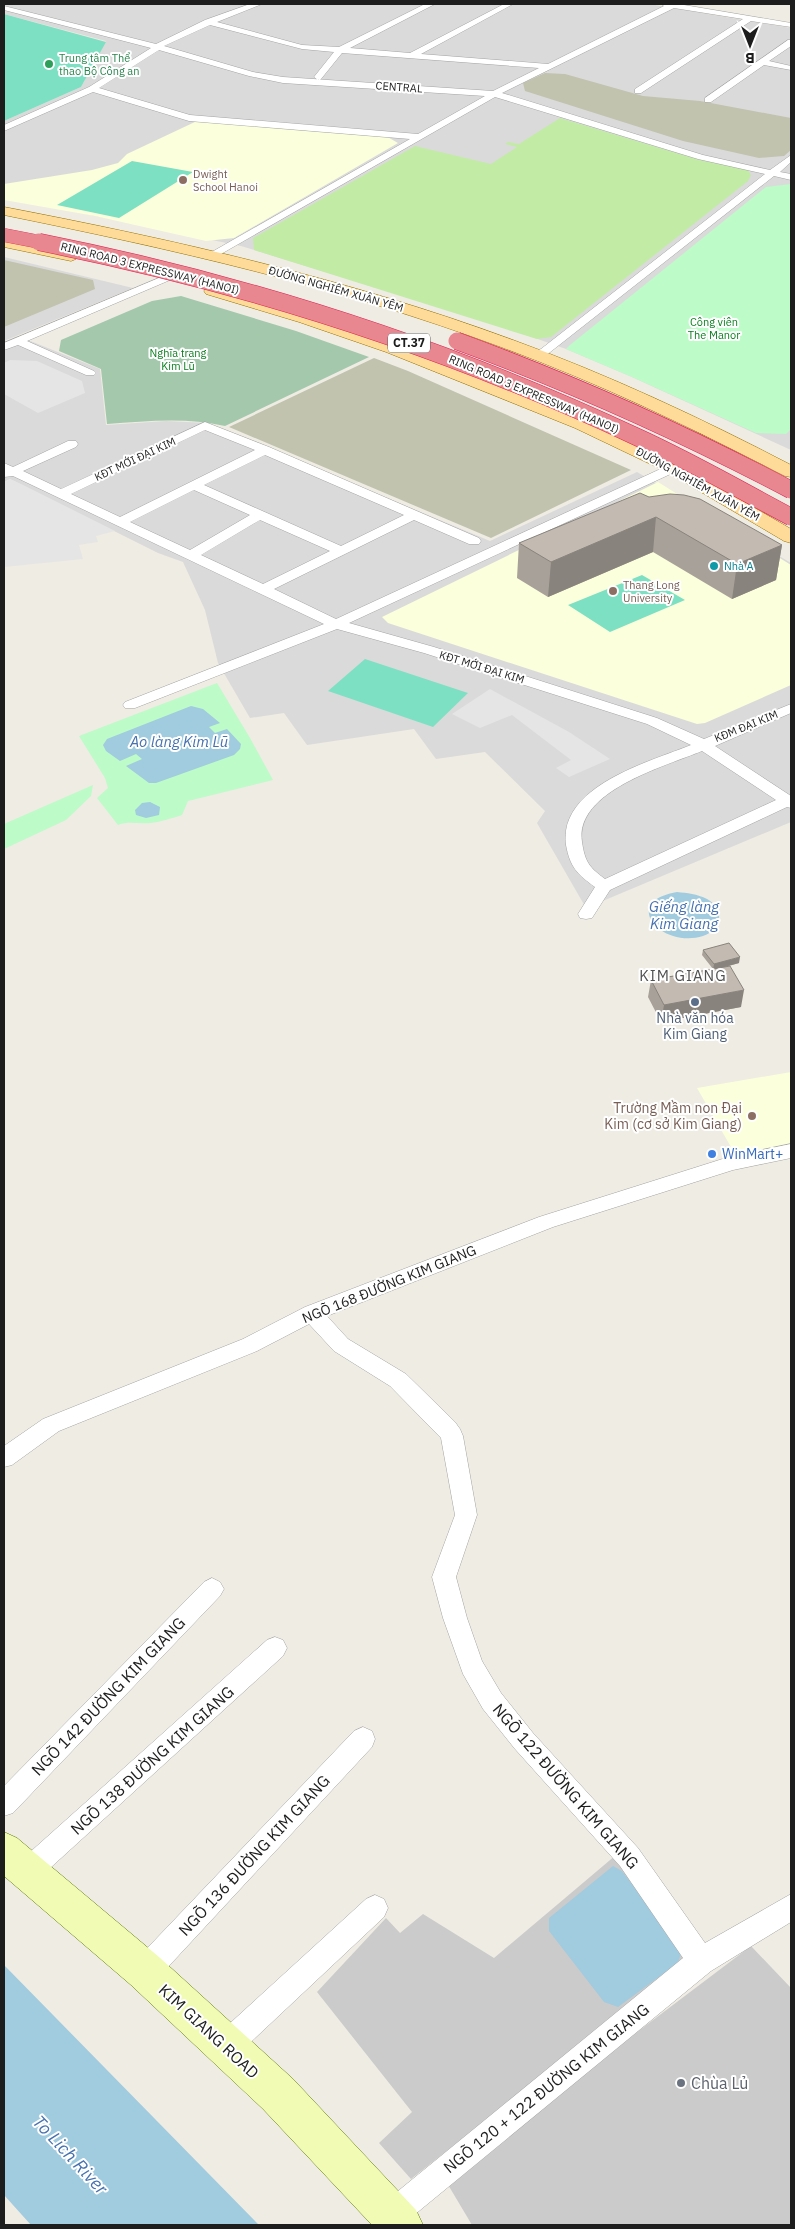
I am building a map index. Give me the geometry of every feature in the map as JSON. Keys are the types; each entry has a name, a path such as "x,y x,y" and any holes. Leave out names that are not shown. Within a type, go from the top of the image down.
{"highway":[{"name":"RING ROAD 3 EXPRESSWAY (HANOI)","path":"4,221 65,232 198,263 299,290 403,322 504,358 630,410 723,453 791,490"},
{"name":"RING ROAD 3 EXPRESSWAY (HANOI)","path":"6,243 47,242 178,274 280,302 399,339 526,388 604,422 695,465 791,517"}],"main road":[{"name":"ĐƯỜNG NGHIÊM XUÂN YÊM","path":"4,211 108,230 214,255 434,317 535,354 637,396 789,467"},
{"name":"ĐƯỜNG NGHIÊM XUÂN YÊM","path":"6,243 166,278 338,329 480,383 606,435 673,468 791,537"},
{"path":"480,383 535,354"},
{"name":"KIM GIANG ROAD","path":"16,1861 145,1971 278,2094 396,2220"}],"street":[{"name":"CENTRAL","path":"15,4 165,42 258,69 318,77 499,91 693,155 776,170 791,169"},
{"path":"4,128 92,89 165,42 241,6 258,4"},
{"path":"318,77 340,50 431,4"},
{"path":"412,55 509,4"},
{"path":"214,255 499,91 668,4 791,24"},
{"name":"CENTRAL","path":"4,8 130,39 252,74 283,80 499,91"},
{"path":"638,91 750,18"},
{"path":"208,22 302,47 549,66"},
{"path":"126,48 130,39"},
{"path":"708,100 791,42"},
{"path":"114,75 122,57"},
{"path":"763,62 791,68"},
{"path":"92,89 189,118 420,137"},
{"path":"535,354 551,346 791,158"},
{"name":"CENTRAL","path":"776,170 791,177"},
{"path":"4,347 166,278"},
{"path":"18,341 90,373"},
{"name":"KĐT MỚI ĐẠI KIM","path":"60,494 205,426 265,450 474,541"},
{"path":"7,471 72,444"},
{"path":"120,522 265,450"},
{"path":"130,705 336,624 673,468"},
{"name":"KĐT MỚI ĐẠI KIM","path":"7,471 191,554 262,590 336,624 439,653 652,721 702,744 789,801"},
{"path":"195,486 341,551"},
{"path":"191,554 259,515"},
{"path":"262,590 414,515"},
{"name":"KĐM ĐẠI KIM","path":"702,744 791,708"},
{"path":"586,914 604,886 583,871 576,854 573,836 576,819 587,803 615,782 702,744"},
{"name":"KĐT MỚI ĐẠI KIM","path":"604,886 789,801"},
{"name":"NGÕ 168 ĐƯỜNG KIM GIANG","path":"4,1458 51,1425 250,1345 312,1313 546,1222 732,1163 791,1151"},
{"name":"NGÕ 122 ĐƯỜNG KIM GIANG","path":"312,1313 341,1345 398,1380 447,1428 452,1436 466,1515 444,1576 455,1618 472,1666 492,1701 524,1741 629,1857 701,1961"},
{"name":"NGÕ 142 ĐƯỜNG KIM GIANG","path":"4,1804 212,1589"},
{"name":"NGÕ 138 ĐƯỜNG KIM GIANG","path":"16,1861 275,1648"},
{"name":"NGÕ 136 ĐƯỜNG KIM GIANG","path":"145,1971 363,1739"},
{"path":"701,1961 791,1907"},
{"path":"226,2046 376,1908"},
{"name":"NGÕ 120 + 122 ĐƯỜNG KIM GIANG","path":"396,2220 701,1961"}],"shaded area":[{"path":"4,4 649,4 791,28 791,450 632,377 566,349 504,327 241,246 4,197 4,121 81,87 106,41 4,14"},
{"path":"545,73 565,74 643,96 700,101 791,118 791,150 784,156 759,158 683,141 525,91 523,83"},
{"name":"Dwight School Hanoi","path":"197,121 384,135 398,143 234,238 206,241 95,216 4,200 4,184 92,170 118,163 127,154"},
{"path":"4,257 133,288 4,341"},
{"path":"4,260 93,280 95,289 4,327"},
{"path":"18,336 100,369 106,425 166,421 208,423 490,541 637,472 791,563 791,822 586,908 537,823 545,811 485,752 436,759 414,729 307,745 284,713 250,718 218,663 205,610 183,562 158,553 10,479 4,482 4,342"},
{"path":"374,358 408,371 631,470 491,538 229,427"},
{"path":"10,360 37,361 82,381 85,393 38,413 4,394 4,363"},
{"path":"10,479 115,531 96,536 98,542 79,545 83,559 4,567 4,482"},
{"name":"Thang Long University","path":"658,482 791,565 791,685 705,723 697,724 388,623 382,617"},
{"path":"490,689 569,732 610,759 569,777 556,768 571,760 512,715 480,728 452,714"},
{"name":"Trường Mầm non Đại Kim (cơ sở Kim Giang)","path":"791,1072 791,1144 735,1154 697,1088"},
{"path":"616,1855 690,1959 411,2179 379,2143 412,2112 317,1992 386,1918 400,1933 423,1914 494,1958"},
{"name":"Chùa Lủ","path":"751,1946 791,1988 791,2225 472,2225 444,2178"}],"green space":[{"name":"Trung tâm Thể thao Bộ Công an","path":"4,14 106,42 81,87 4,121"},
{"path":"560,118 700,160 748,170 751,175 748,181 551,337 537,339 254,250 253,238 415,146 491,164 517,147 505,144 508,142 519,144"},
{"path":"132,161 193,172 119,218 57,205"},
{"name":"Công viên The Manor","path":"791,184 791,429 786,434 756,433 566,349 766,187"},
{"name":"Nghĩa trang Kim Lũ","path":"181,296 296,331 369,357 225,426 196,421 107,424 101,369 59,351 61,340 152,301"},
{"path":"642,575 685,600 610,632 568,605"},
{"path":"365,659 468,693 433,727 328,691"},
{"path":"217,683 273,780 188,801 182,815 166,820 118,825 97,798 108,788 105,778 79,736"},
{"path":"93,785 91,796 66,820 4,849 4,824"}],"water":[{"name":"Ao làng Kim Lũ","path":"191,706 203,709 220,723 209,727 215,733 227,729 241,744 240,749 234,755 156,783 149,783 126,766 142,759 136,754 120,761 106,751 103,745 107,739"},
{"path":"150,802 160,807 159,815 146,818 136,815 135,810 142,803"},
{"name":"Giếng làng Kim Giang","path":"677,892 700,896 713,903 719,914 719,919 714,929 703,936 688,938 673,936 661,930 653,923 649,914 651,905 660,897"},
{"path":"613,1866 622,1871 682,1950 678,1963 618,2007 604,2002 549,1931 549,1918"},
{"name":"To Lich River","path":"4,1965 259,2225 31,2225 4,2195"}],"building":[{"path":"640,493 649,497 670,494 700,499 782,545 737,564 656,517 551,562 519,543"},
{"path":"729,943 740,957 714,964 703,950"},
{"path":"730,966 744,990 664,1005 651,980"}],"place":[{"name":"Trung tâm Thể thao Bộ Công an","path":"49,64"},
{"name":"Dwight School Hanoi","path":"183,180"},
{"name":"Nhà A","path":"714,566"},
{"name":"Thang Long University","path":"613,591"},
{"name":"Nhà văn hóa Kim Giang","path":"695,1002"},
{"name":"Trường Mầm non Đại Kim (cơ sở Kim Giang)","path":"752,1116"},
{"name":"WinMart+","path":"712,1154"},
{"name":"Chùa Lủ","path":"681,2083"}],"district":[{"name":"KIM GIANG","path":"683,976"}]}
